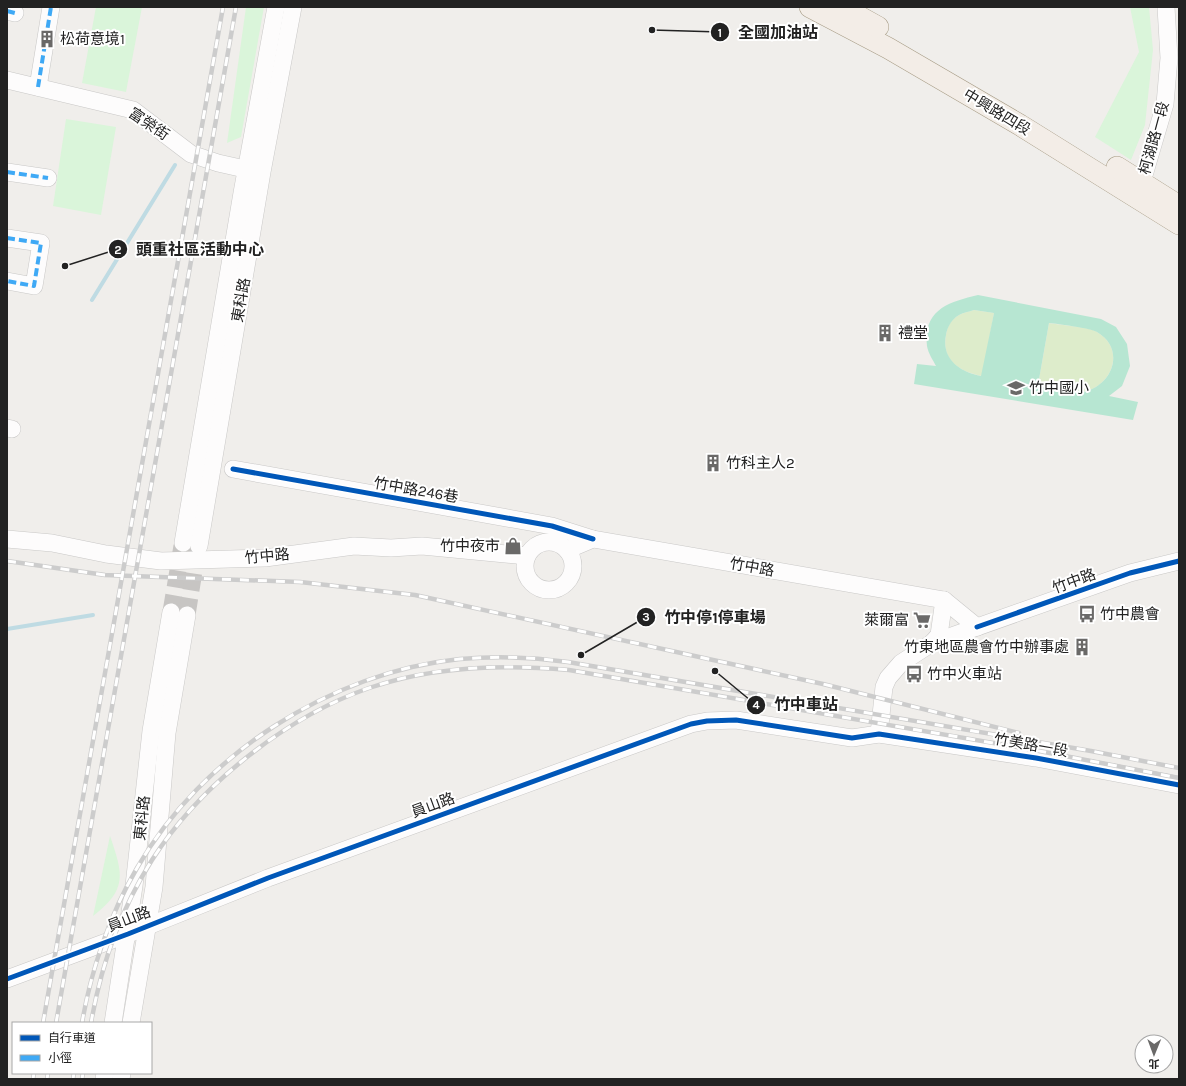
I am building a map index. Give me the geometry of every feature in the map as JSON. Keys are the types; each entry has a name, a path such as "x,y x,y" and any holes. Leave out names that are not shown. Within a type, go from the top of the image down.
{"main road":[{"name":"中興路四段","path":"810,7 888,48 1138,188 1179,206"},
{"name":"中興路四段","path":"842,7 992,93 1138,188 1179,224"}],"street":[{"path":"38,87 51,7"},
{"name":"東科路","path":"191,545 255,171 276,7"},
{"name":"東科路","path":"255,171 293,7"},
{"name":"柯湖路一段","path":"1138,188 1165,104 1169,58 1168,14 1166,7"},
{"name":"富榮街","path":"7,80 133,110 191,154 218,163 255,171"},
{"path":"7,172 48,178"},
{"path":"7,238 41,243 34,286 7,281"},
{"name":"竹中路246巷","path":"233,469 552,526 593,539"},
{"name":"竹中路","path":"7,539 52,542 106,554 154,561 265,558 354,546 391,548 422,546 527,556"},
{"path":"567,550 593,539"},
{"name":"竹中路","path":"593,539 944,600 977,627"},
{"path":"545,542 557,543 567,550 573,562 571,576 561,587 554,589 539,588 528,578 525,563 527,556 534,547 545,542"},
{"name":"竹中路","path":"879,734 884,687 888,678 901,663 932,643 1130,573 1179,561"},
{"path":"932,643 939,635 944,600"},
{"name":"東科路","path":"113,1022 128,934 151,730 179,614 154,887 131,1022"},
{"name":"員山路","path":"7,979 128,934 148,924 305,864 691,724 707,721 736,720 844,737 866,737 879,734"},
{"name":"竹美路一段","path":"879,734 1036,758 1179,785"}],"green space":[{"path":"96,7 142,7 126,92 82,83"},
{"path":"246,7 264,7 241,137 227,143"},
{"path":"1130,7 1149,7 1153,50 1145,125 1131,160 1095,137 1139,52"},
{"path":"66,119 116,127 101,215 53,206"},
{"path":"978,295 1101,319 1116,327 1127,344 1130,366 1122,386 1109,396 1138,402 1133,420 914,384 917,364 936,366 929,354 927,346 929,324 933,316 948,305","holes":["974,310 994,313 981,376 959,368 949,357 946,351 945,343 947,330 952,321 960,314","1049,323 1074,326 1097,332 1106,339 1111,348 1113,357 1112,366 1108,375 1102,382 1083,392 1067,391 1038,385"]},
{"path":"974,310 994,313 982,376 966,371 954,363 949,358 945,344 947,330 952,321 960,314"},
{"path":"1049,323 1082,327 1093,330 1106,339 1111,348 1113,357 1112,366 1108,375 1102,382 1083,392 1067,391 1038,385"},
{"path":"110,836 118,861 120,880 112,897 93,916"}],"waterway":[{"path":"92,300 175,165"},
{"path":"7,629 93,615"}],"tunnel":[{"path":"171,612 182,546"},
{"path":"187,615 198,546"}],"railway":[{"path":"43,1022 223,7"},
{"path":"56,1022 236,7"},
{"path":"7,561 105,575 300,582 415,595 823,684 1019,733"},
{"path":"82,1022 96,963 118,904 137,868 164,827 197,790 234,756 274,726 318,701 364,681 412,667 460,659 500,657 568,662 1091,751 1179,768"},
{"path":"91,1022 100,980 114,938 131,898 152,860 172,832 194,806 220,780 247,757 277,735 307,717 338,701 369,688 418,675 468,668 493,667 569,670 1034,750 1179,778"},
{"path":"33,1079 34,1074"},
{"path":"47,1079 48,1074"},
{"path":"73,1079 74,1074"},
{"path":"82,1079 83,1074"}],"marked path":[{"path":"38,87 51,7"},
{"path":"7,11 15,13"},
{"path":"7,172 48,178"},
{"path":"7,238 41,243 34,286 7,281"}],"cycle path":[{"path":"233,469 552,526 593,539"},
{"path":"977,627 1130,573 1179,561"},
{"path":"7,979 128,934 268,878 691,724 707,721 736,720 852,738 879,734 1036,758 1179,785"}],"place":[{"name":"全國加油站","path":"652,30"},
{"name":"松荷意境1","path":"47,39"},
{"name":"頭重社區活動中心","path":"65,266"},
{"name":"禮堂","path":"885,333"},
{"name":"竹中國小","path":"1016,388"},
{"name":"竹科主人2","path":"713,463"},
{"name":"竹中夜市","path":"513,546"},
{"name":"竹中農會","path":"1087,614"},
{"name":"萊爾富","path":"922,620"},
{"name":"竹東地區農會竹中辦事處","path":"1082,647"},
{"name":"竹中停1停車場","path":"581,655"},
{"name":"竹中車站","path":"715,671"},
{"name":"竹中火車站","path":"914,674"}]}
